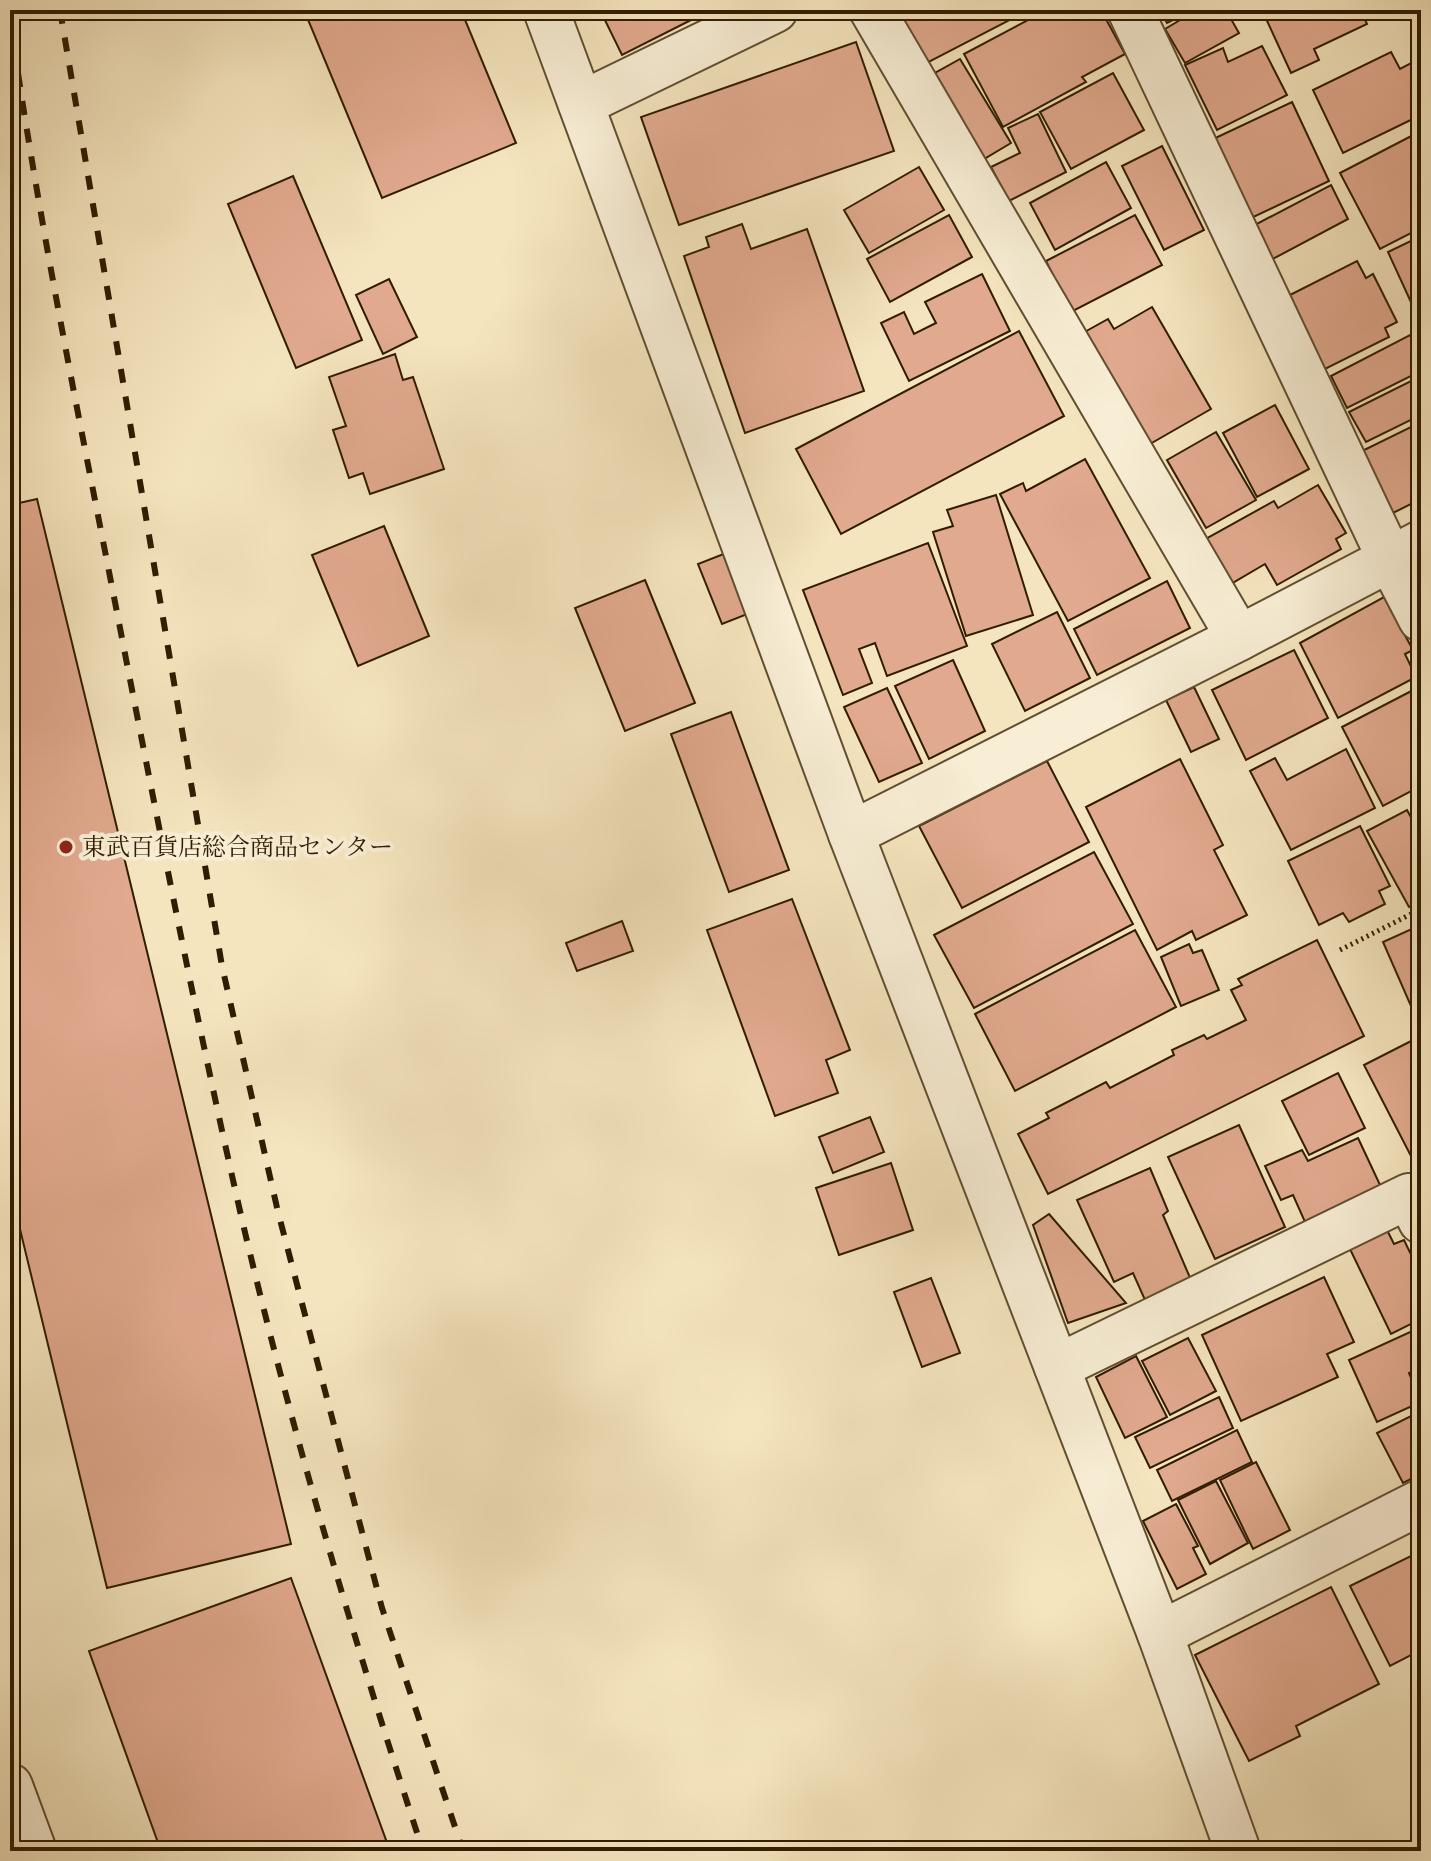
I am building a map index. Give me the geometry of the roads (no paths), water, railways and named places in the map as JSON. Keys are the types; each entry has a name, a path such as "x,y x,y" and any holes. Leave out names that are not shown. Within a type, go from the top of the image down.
{"street":[{"path":"546,10 851,834 1160,1634 1238,1851"},
{"path":"581,104 775,10"},
{"path":"872,10 1239,638"},
{"path":"1130,10 1405,551 1421,619"},
{"path":"851,834 1405,551"},
{"path":"1057,1367 1415,1209"},
{"path":"1160,1634 1421,1502"},
{"path":"10,1786 34,1851"}],"railway":[{"path":"60,10 222,966 278,1212 382,1608 463,1851"},
{"path":"10,18 64,339 168,872 227,1154 304,1461 349,1618 423,1851"}],"place":[{"name":"東武百貨店総合商品センター","path":"66,847"}]}
